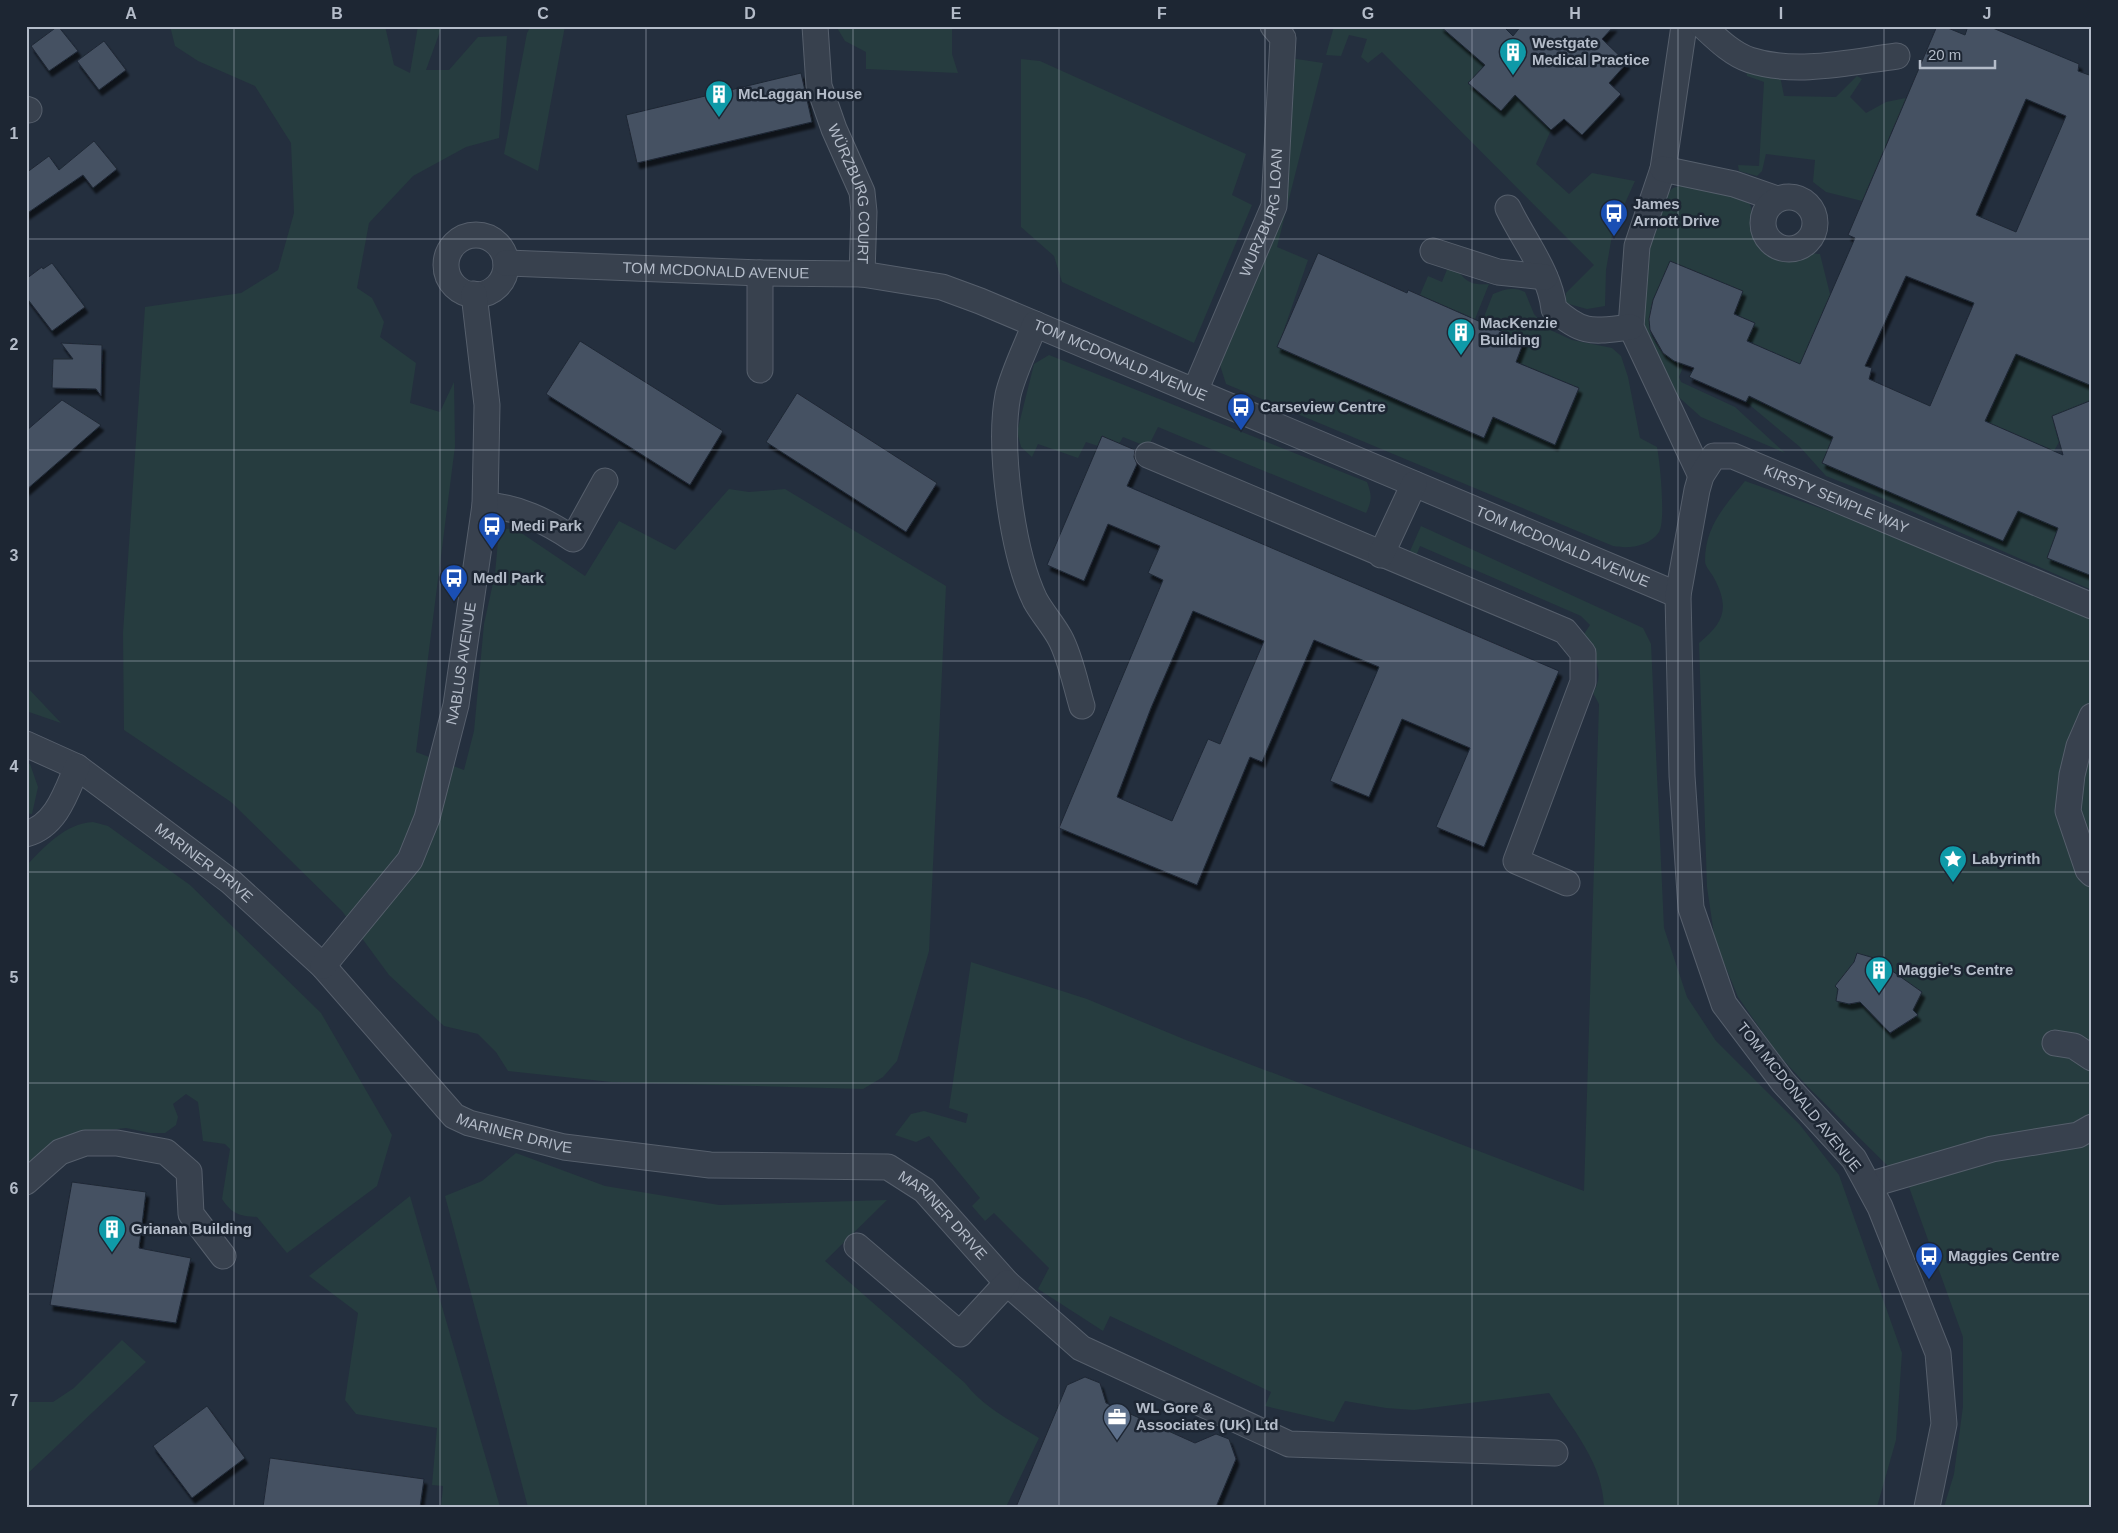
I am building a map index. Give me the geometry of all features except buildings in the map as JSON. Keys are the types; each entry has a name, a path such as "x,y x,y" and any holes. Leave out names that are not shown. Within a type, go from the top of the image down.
{"street":[{"name":"WÜRZBURG COURT","path":"815,26 819,86 834,129 862,192 864,212 862,274"},
{"name":"WURZBURG LOAN","path":"1195,391 1274,206 1283,38 1273,26"},
{"path":"1684,26 1663,169 1637,246 1631,327 1701,476"},
{"path":"1703,26 1720,42 1749,60 1779,66 1810,67 1896,56"},
{"path":"1663,169 1734,184 1777,199"},
{"path":"1508,208 1545,277 1552,293 1554,309 1579,328 1593,331 1631,327"},
{"path":"477,235 487,237 496,242 502,250 506,264 505,273 497,286 474,294 464,292 455,286 449,278 446,258 450,248 458,240 467,236 477,235"},
{"path":"1433,251 1498,272 1545,277"},
{"name":"TOM MCDONALD AVENUE","path":"506,264 760,273 862,274 942,287 1035,324 1678,595 1682,776 1691,908 1724,1004 1783,1082 1854,1159 1878,1201 1938,1353 1944,1424 1928,1507"},
{"path":"760,273 760,370"},
{"name":"NABLUS AVENUE","path":"323,966 410,860 427,818 456,705 485,505 488,405 474,294"},
{"path":"1035,324 1008,394 1005,430 1008,488 1016,541 1024,569 1036,600 1061,639 1082,706"},
{"path":"1148,455 1381,555 1565,631 1583,654 1583,682 1516,861 1567,883"},
{"name":"KIRSTY SEMPLE WAY","path":"1678,595 1701,476 1714,456 1733,456 2092,606"},
{"path":"485,505 503,506 548,523 573,539 605,481"},
{"path":"1381,555 1414,484"},
{"path":"2092,716 2079,746 2072,775 2068,810 2088,870 2092,874"},
{"name":"MARINER DRIVE","path":"26,744 77,767 231,882 323,966 454,1116 461,1120 564,1147 710,1165 888,1167 924,1190 1007,1283 1080,1348 1289,1444 1555,1453"},
{"path":"26,834 38,831 62,805 77,767"},
{"path":"2055,1043 2074,1046 2092,1058"},
{"path":"1869,1186 1992,1149 2078,1135 2092,1127"},
{"path":"26,1182 60,1152 85,1143 117,1143 166,1152 189,1172 191,1214 223,1256"},
{"path":"857,1246 960,1334 1007,1283"}],"green space":[{"path":"170,26 385,26 394,65 410,73 418,26 442,26 426,70 449,70 478,37 507,36 499,138 466,147 413,176 369,223 357,288 372,298 384,322 380,337 416,363 410,403 440,412 454,382 455,446 416,752 464,770 474,731 484,624 495,574 499,530 514,528 585,576 619,521 675,550 729,489 749,492 785,489 946,586 929,951 897,1061 883,1077 863,1089 611,1082 508,1071 496,1052 478,1034 444,1026 389,975 342,911 231,802 124,730 123,633 145,307 241,293 278,270 294,213 291,143 255,86 198,61 175,46"},
{"path":"531,26 565,26 538,171 504,154 527,33"},
{"path":"836,26 952,26 952,54 958,73 866,69 866,52 845,41"},
{"path":"1334,26 1440,26 1476,57 1487,63 1468,84 1500,110 1517,93 1551,130 1536,164 1569,194 1592,173 1635,181 1613,230 1606,270 1605,306 1587,309 1565,303 1566,293 1594,265 1382,52 1368,63 1361,57 1367,39 1349,35 1341,56 1326,55"},
{"path":"1290,58 1323,63 1277,247 1308,260 1278,347 1369,388 1390,341 1388,396 1484,438 1501,397 1498,419 1555,445 1579,388 1522,364 1513,383 1508,381 1524,341 1482,322 1493,294 1509,289 1525,292 1534,314 1546,328 1572,340 1612,348 1621,356 1628,377 1640,438 1657,447 1662,491 1662,516 1659,532 1650,541 1632,547 1613,546 1226,384 1219,362 1278,212"},
{"path":"1021,59 1040,61 1246,154 1232,195 1252,205 1194,343 1062,282 1054,256 1021,227"},
{"path":"1746,71 1780,76 1784,96 1836,97 1857,76 1862,79 1850,97 1866,113 1886,102 1906,98 1862,201 1826,192 1813,182 1815,160 1766,154 1762,171 1757,176 1739,171 1738,165 1759,166 1764,82 1747,76"},
{"path":"1685,184 1745,198 1751,207 1751,223 1754,237 1767,253 1779,259 1789,260 1810,254 1820,254 1831,298 1834,436 1822,463 2003,541 2018,511 2058,528 2092,576 2092,590 1872,494 1826,476 1800,447 1746,402 1768,350 1747,341 1734,314 1743,291 1670,261 1653,300 1649,321 1652,336 1656,343 1671,359 1684,365 1679,377 1681,382 1735,407 1785,453 1701,417 1662,382 1649,349 1642,311 1646,260 1665,195 1673,188"},
{"path":"1450,262 1470,282 1474,284 1489,284 1475,319 1420,295 1428,276 1442,282"},
{"path":"2016,354 2092,386 2092,400 2052,416 2059,442 2054,451 1985,421"},
{"path":"1049,355 1367,482 1371,498 1366,513 1158,427 1148,447 1123,437 1119,444 1098,446 1086,442 1078,458 1038,444 1032,457 1021,447 1017,432 1034,364"},
{"path":"1745,481 1953,556 2092,620 2092,1507 1944,1507 1954,1474 1963,1406 1963,1337 1909,1187 1808,1087 1777,1053 1738,997 1715,941 1707,887 1699,643 1719,622 1723,606 1719,589 1705,563 1708,537 1718,517"},
{"path":"1421,526 1643,628 1651,644 1664,928 1687,997 1716,1041 1800,1125 1839,1175 1902,1353 1896,1440 1877,1507 1604,1507 1602,1491 1592,1461 1585,1447 1549,1393 1414,1410 1386,1408 1345,1401 1334,1422 1265,1406 1271,1392 1110,1316 1103,1331 1038,1289 1049,1268 994,1213 985,1221 972,1206 980,1198 929,1136 916,1142 895,1135 911,1114 924,1111 966,1123 968,1114 949,1108 971,962 1087,999 1186,1040 1584,1191 1599,704 1593,693 1598,678 1597,664 1582,637 1590,625 1581,616 1420,546 1416,556 1410,551"},
{"path":"26,686 61,723 26,711"},
{"path":"26,763 30,764 38,787 32,814 26,813"},
{"path":"93,822 108,826 190,885 321,1013 392,1135 377,1186 287,1253 257,1217 236,1213 222,1199 230,1149 225,1144 203,1141 198,1102 186,1094 173,1104 178,1117 176,1125 165,1133 150,1133 126,1128 92,1132 26,1166 26,866 48,844 65,831 83,823"},
{"path":"516,1153 605,1186 719,1205 887,1200 825,1261 965,1383 981,1400 999,1414 1039,1438 1006,1507 528,1507 445,1196 482,1181"},
{"path":"410,1196 500,1507 441,1507 443,1486 432,1485 437,1428 356,1414 345,1400 358,1313 309,1276"},
{"path":"122,1340 146,1362 26,1475 26,1402 53,1402 74,1388"}],"place":[{"name":"Westgate Medical Practice","path":"1513,76"},
{"name":"McLaggan House","path":"719,118"},
{"name":"James Arnott Drive","path":"1614,237"},
{"name":"MacKenzie Building","path":"1461,356"},
{"name":"Carseview Centre","path":"1241,431"},
{"name":"Medi Park","path":"492,550"},
{"name":"Medl Park","path":"454,602"},
{"name":"Labyrinth","path":"1953,883"},
{"name":"Maggie's Centre","path":"1879,994"},
{"name":"Grianan Building","path":"112,1253"},
{"name":"Maggies Centre","path":"1929,1280"},
{"name":"WL Gore & Associates (UK) Ltd","path":"1117,1441"}]}
